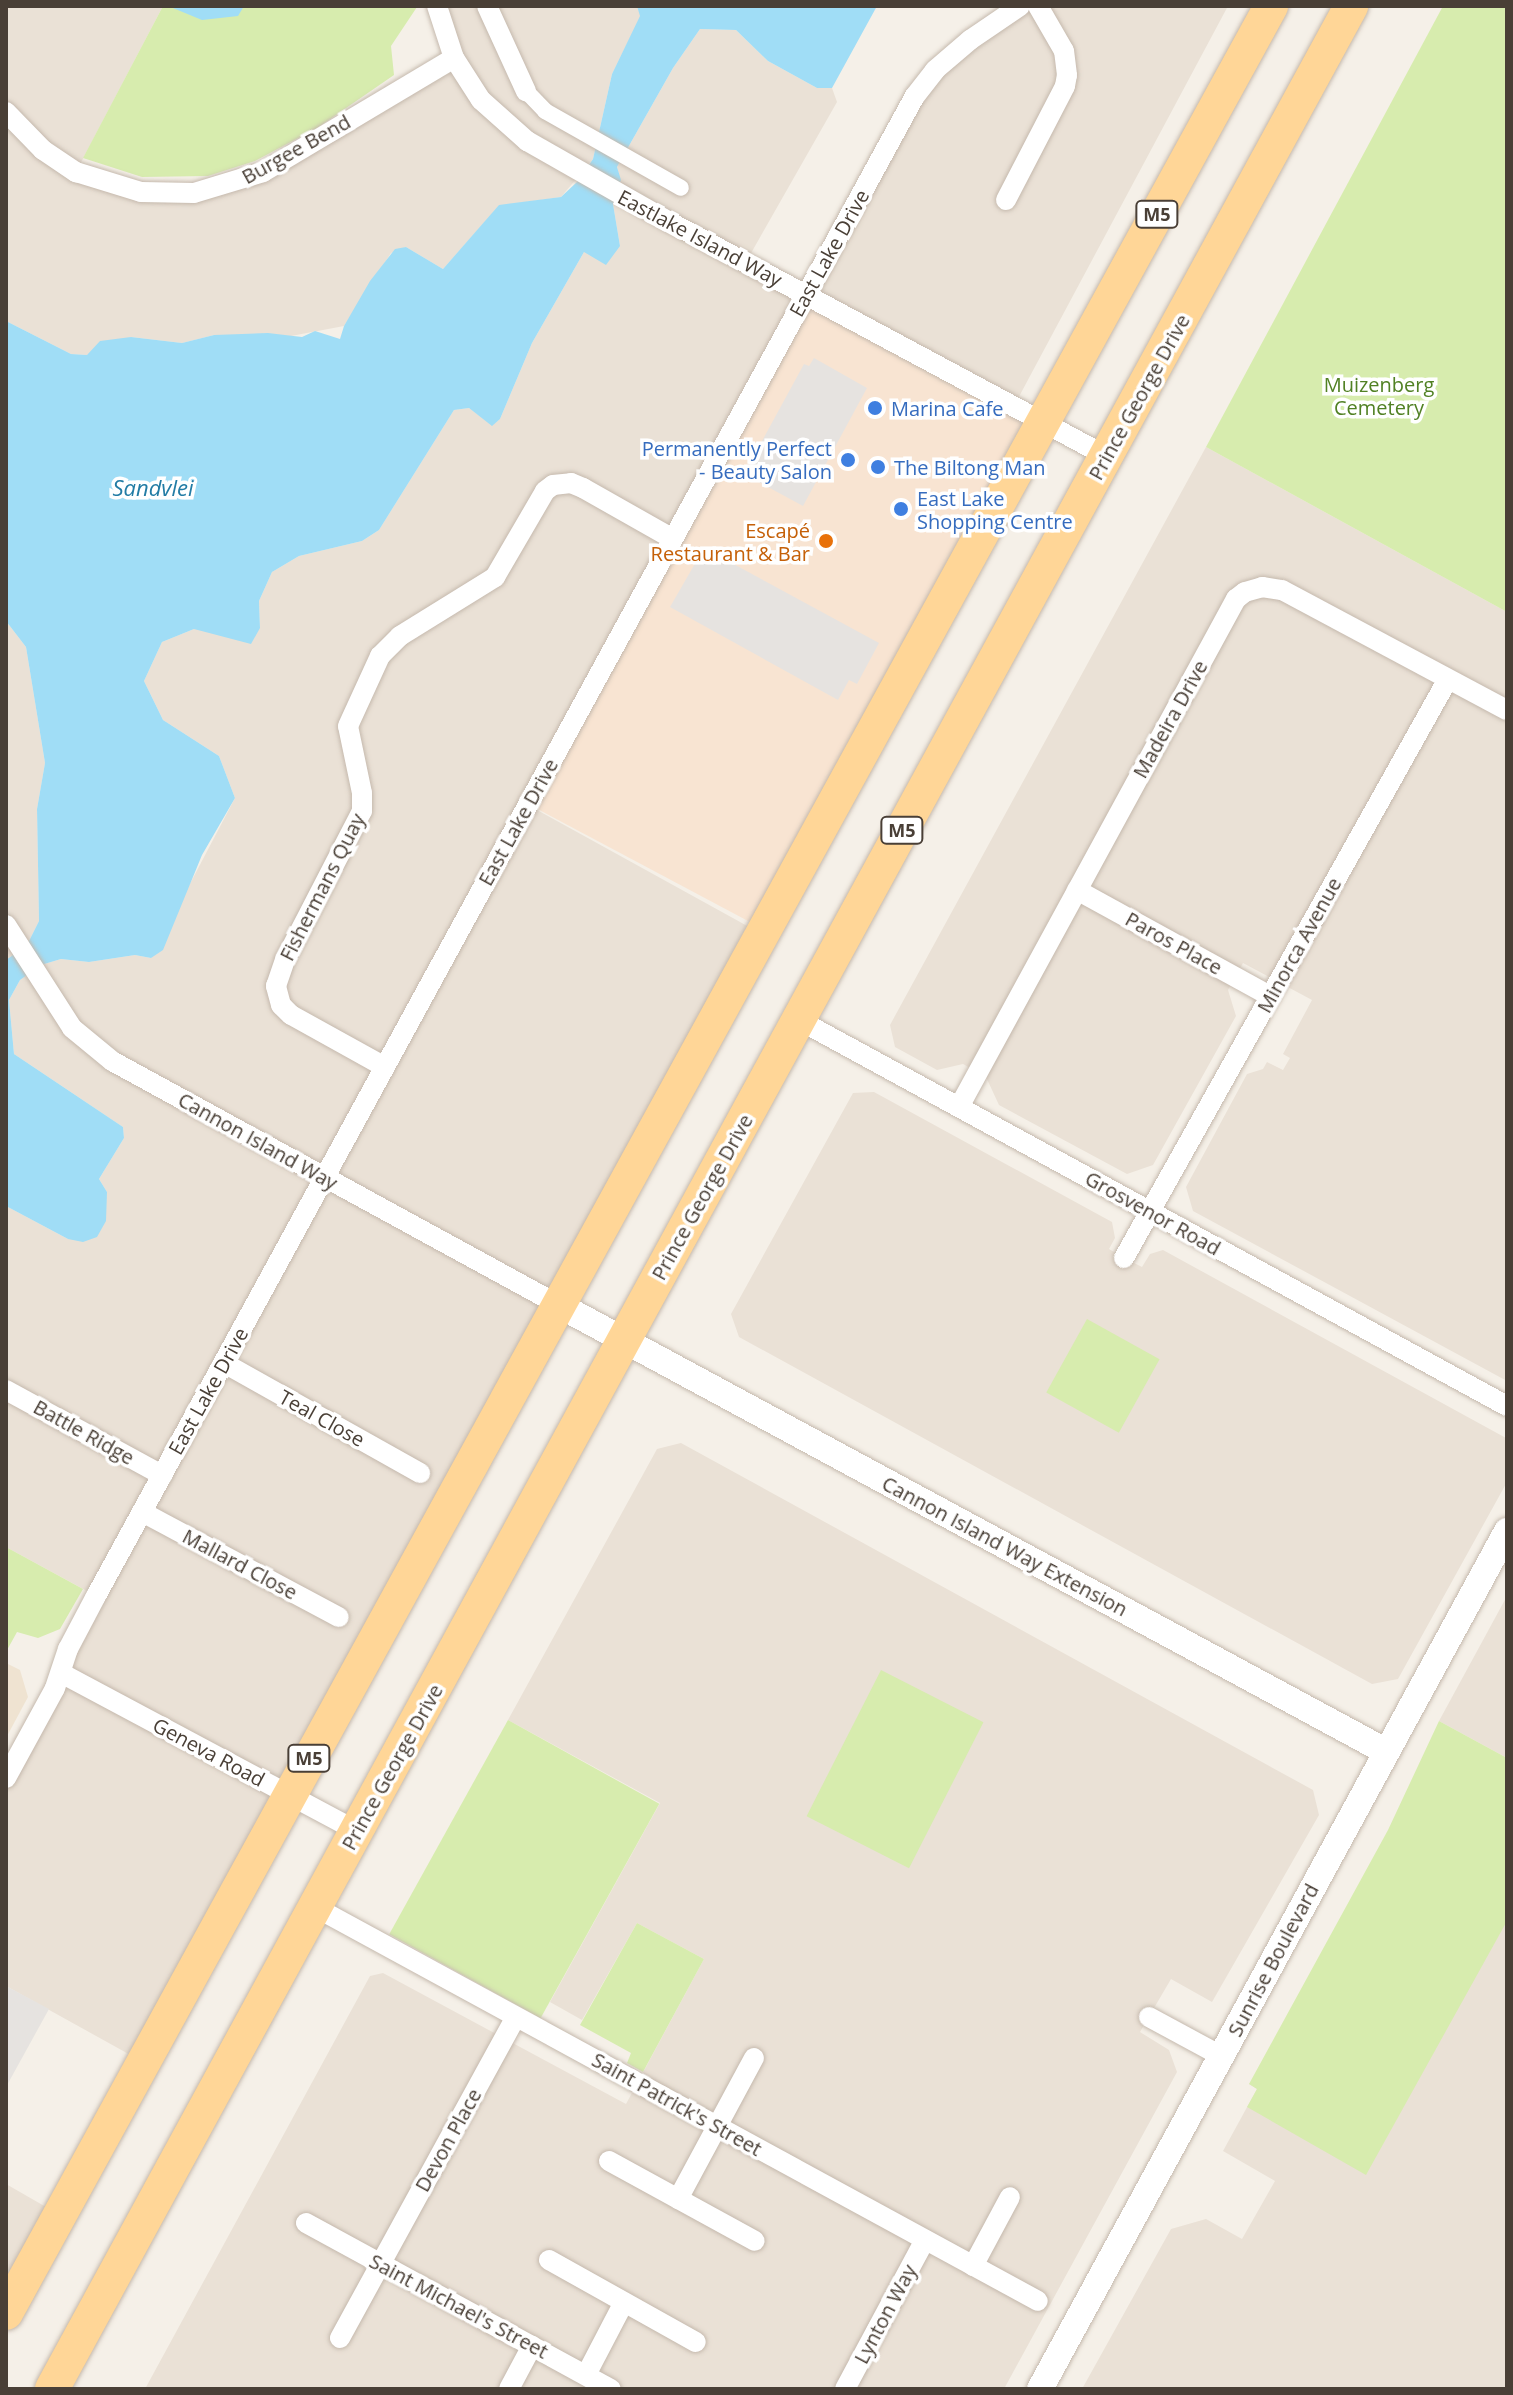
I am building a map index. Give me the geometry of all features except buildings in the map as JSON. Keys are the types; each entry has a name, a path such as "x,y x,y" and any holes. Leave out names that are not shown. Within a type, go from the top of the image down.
{"main road":[{"name":"M5","path":"6,2313 1271,6"},
{"name":"Prince George Drive","path":"52,2389 1351,6"}],"street":[{"name":"Eastlake Island Way","path":"439,6 454,58 481,100 527,141 635,204 1106,456"},
{"path":"487,6 526,91 545,111 681,188"},
{"name":"East Lake Drive","path":"6,1778 61,1673 68,1649 162,1475 924,81 970,40 1020,6"},
{"path":"1006,200 1065,86 1067,75 1064,51 1038,6"},
{"name":"Burgee Bend","path":"6,112 43,150 76,172 141,192 194,193 263,172 454,58"},
{"name":"Fishermans Quay","path":"385,1067 291,1015 281,1005 276,986 285,960 362,811 362,793 348,726 380,656 400,636 495,577 545,491 553,485 571,483 673,539"},
{"name":"Madeira Drive","path":"959,1107 1236,599 1245,592 1262,587 1282,590 1507,710"},
{"name":"Minorca Avenue","path":"1124,1258 1448,679"},
{"name":"Paros Place","path":"1077,890 1270,996"},
{"name":"Cannon Island Way","path":"8,928 72,1028 112,1061 557,1304"},
{"name":"Grosvenor Road","path":"799,1020 1507,1406"},
{"name":"Cannon Island Way Extension","path":"557,1304 1385,1751"},
{"name":"Teal Close","path":"224,1363 420,1473"},
{"name":"Battle Ridge","path":"6,1390 162,1475"},
{"name":"Mallard Close","path":"142,1512 339,1617"},
{"name":"Sunrise Boulevard","path":"1040,2389 1507,1531"},
{"name":"Geneva Road","path":"61,1673 357,1831"},
{"name":"Saint Patrick's Street","path":"315,1907 1038,2301"},
{"name":"Devon Place","path":"340,2338 516,2017"},
{"path":"1149,2017 1221,2056"},
{"path":"678,2199 754,2058"},
{"path":"609,2161 755,2241"},
{"path":"973,2266 1010,2197"},
{"name":"Saint Michael's Street","path":"306,2223 611,2389"},
{"name":"Lynton Way","path":"845,2389 925,2240"},
{"path":"549,2260 696,2342"},
{"path":"586,2375 624,2302"},
{"path":"509,2389 532,2346"}],"shaded area":[{"path":"6,6 163,6 76,172 114,187 235,183 454,58 437,6 637,6 641,16 612,74 593,159 561,197 499,206 443,269 406,247 391,253 344,326 291,336 214,335 182,343 131,337 87,355 71,354 6,321"},
{"path":"1020,6 1228,6 1014,406 528,805 760,933 143,2062 6,1986 6,1778 96,1596 6,1547 6,1206 68,1239 107,1192 99,1179 124,1138 123,1127 14,1054 9,1000 20,980 41,965 61,959 89,962 135,955 151,958 235,798 219,756 163,720 144,681 162,642 194,629 260,628 259,601 272,572 299,556 362,541 379,530 454,410 469,408 492,425 500,419 532,343 584,252 620,246 613,204 620,180 617,167 673,68 700,29 736,30 768,61 817,88 832,88 837,102 746,262 806,295 915,96"},
{"path":"806,295 1044,421 771,933 534,807"},
{"path":"814,358 867,388 803,506 744,474 804,364 809,366"},
{"path":"1206,447 1507,612 1507,1381 1193,1211 1186,1187 1247,1074 1263,1069 1267,1062 1283,1070 1290,1058 1283,1054 1312,1000 1243,963 1228,990 1236,1016 1153,1165 1127,1174 999,1105 986,1077 963,1064 937,1070 895,1047 890,1025"},
{"path":"704,548 879,643 857,684 849,680 838,700 670,607"},
{"path":"6,621 26,647 45,763 37,809 39,921 27,945 6,960"},
{"path":"874,1092 1112,1222 1115,1238 1109,1249 1124,1258 1142,1267 1150,1254 1163,1250 1506,1438 1507,1482 1398,1679 1372,1684 739,1337 731,1314 853,1093"},
{"path":"681,1443 1313,1790 1319,1815 1212,2002 1171,1979 1140,2032 1169,2050 1177,2072 1004,2389 145,2389 370,1976 383,1973 626,2104 704,1959 637,1923 582,2020 550,2002 660,1803 508,1720 657,1449"},
{"path":"1507,1596 1507,1758 1439,1721"},
{"path":"6,1663 20,1670 28,1697 6,1738"},
{"path":"1507,1894 1507,2389 1082,2389 1171,2229 1206,2219 1242,2239 1275,2181 1223,2151 1257,2089 1249,2084"},
{"path":"6,1986 49,2009 6,2087"},
{"path":"6,2184 60,2215 6,2313"}],"green space":[{"path":"163,6 417,7 391,46 394,75 317,128 255,161 208,176 142,177 83,158"},
{"name":"Muizenberg Cemetery","path":"1443,6 1507,6 1507,612 1206,447"},
{"path":"1087,1319 1160,1359 1119,1433 1046,1392"},
{"path":"6,1547 83,1589 60,1629 38,1638 17,1632 6,1652"},
{"path":"881,1670 983,1722 909,1868 807,1816"},
{"path":"508,1720 659,1804 541,2018 389,1934"},
{"path":"1439,1721 1507,1758 1507,1921 1366,2175 1247,2107 1257,2089 1249,2084 1388,1830"},
{"path":"637,1923 704,1959 643,2072 627,2063 631,2053 580,2025"}],"water":[{"path":"168,6 244,6 238,16 202,20"},
{"name":"Sandvlei","path":"637,6 877,6 832,88 817,88 768,61 736,30 700,29 673,68 617,167 621,180 613,204 620,246 606,265 584,252 532,343 500,419 492,426 469,408 454,410 379,530 362,541 299,556 272,572 259,601 260,628 251,644 194,629 162,642 144,681 163,720 219,756 235,798 202,855 163,950 151,958 135,955 89,962 61,959 41,965 20,980 9,1000 14,1054 123,1127 124,1138 99,1179 107,1192 106,1221 97,1237 83,1242 68,1239 6,1206 6,960 27,945 39,921 37,809 45,763 26,647 6,621 6,321 71,354 87,355 100,341 131,337 182,343 214,335 268,333 302,337 315,331 340,339 344,326 370,281 395,249 406,247 443,269 499,205 561,197 577,182 593,159 612,74 640,16"}],"place":[{"name":"Marina Cafe","path":"875,408"},
{"name":"Permanently Perfect - Beauty Salon","path":"848,460"},
{"name":"The Biltong Man","path":"878,467"},
{"name":"East Lake Shopping Centre","path":"901,509"},
{"name":"Escapé Restaurant & Bar","path":"826,541"}]}
